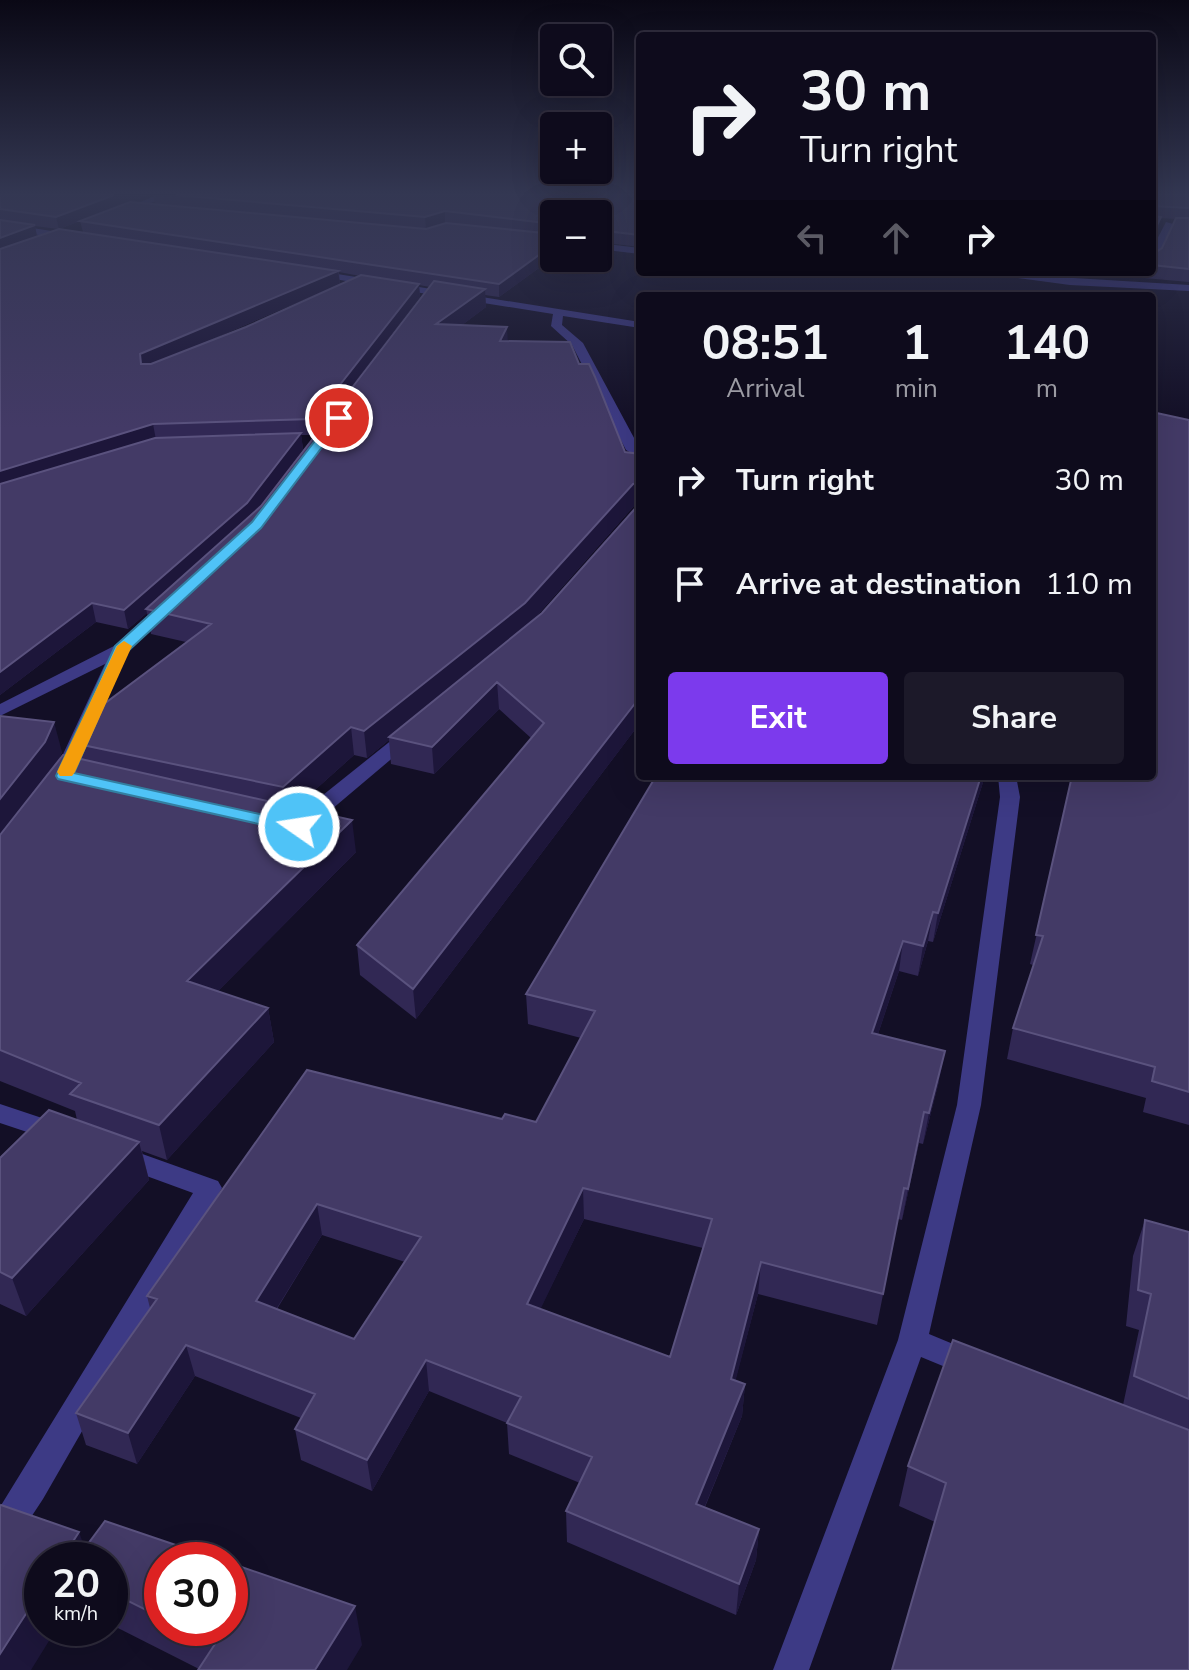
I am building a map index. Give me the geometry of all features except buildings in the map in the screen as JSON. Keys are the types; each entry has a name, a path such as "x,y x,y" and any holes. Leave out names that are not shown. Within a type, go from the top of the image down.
{"street":[{"path":"307,273 363,281 428,298 636,324"},
{"path":"1024,276 1189,288"},
{"path":"1139,286 1144,276"},
{"path":"336,293 363,281"},
{"path":"558,313 556,326 577,343 636,452"},
{"path":"0,711 120,650 177,598"},
{"path":"67,781 120,650"},
{"path":"283,824 299,827 428,720"},
{"path":"791,1670 869,1452 913,1340 969,1105 1010,797 1008,780"},
{"path":"0,1113 209,1188 32,1488 0,1535"},
{"path":"913,1340 1000,1378"}],"slow traffic":[{"path":"66,772 124,646"}],"route":[{"path":"299,827 64,776 120,650 257,525 339,418"}]}
